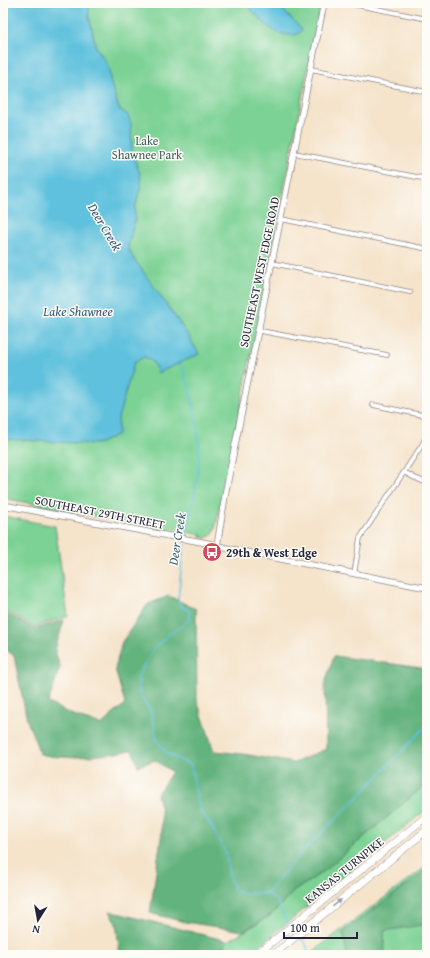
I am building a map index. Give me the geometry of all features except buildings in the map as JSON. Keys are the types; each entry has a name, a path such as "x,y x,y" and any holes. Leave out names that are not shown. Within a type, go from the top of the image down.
{"highway":[{"name":"KANSAS TURNPIKE","path":"256,955 427,816"},
{"name":"KANSAS TURNPIKE","path":"273,955 427,830"}],"street":[{"name":"SOUTHEAST WEST EDGE ROAD","path":"217,546 226,490 324,3"},
{"path":"347,3 427,19"},
{"path":"311,69 427,92"},
{"path":"294,153 427,179"},
{"path":"281,219 423,248"},
{"path":"272,263 410,292"},
{"path":"259,326 261,331 387,355"},
{"path":"373,405 427,416"},
{"path":"354,574 360,538 422,445 427,435"},
{"path":"404,472 427,483"},
{"name":"SOUTHEAST 29TH STREET","path":"3,505 199,542 427,588"}],"green space":[{"name":"Lake Shawnee Park","path":"3,3 321,3 231,455 215,529 212,535 206,538 201,537 201,535 173,529 169,531 3,498"},
{"path":"3,516 55,526 68,616 35,627 3,610"},
{"path":"169,596 196,609 197,700 214,751 243,754 294,763 326,749 325,683 334,656 422,668 427,667 427,783 324,871 294,891 271,915 243,931 185,922 150,913 162,831 161,810 157,794 172,772 155,760 138,766 132,750 110,754 73,757 40,754 27,720 14,656 3,647 3,612 35,629 64,620 55,650 60,667 48,703 73,715 101,725 125,704 115,669 122,642 148,604"},
{"path":"427,783 427,809 248,955 215,955 228,941 271,915 294,891 324,871"},
{"path":"427,866 427,955 308,955"},
{"path":"427,870 427,924 384,931 385,955 347,955 343,932"},
{"path":"109,911 228,941 214,955 120,955 116,923"}],"water":[{"name":"Lake Shawnee","path":"3,3 89,3 89,16 96,47 108,65 111,84 119,109 128,115 131,124 132,152 140,174 141,185 135,208 135,220 128,246 132,256 188,335 199,354 158,373 150,359 144,357 134,363 118,418 118,434 101,443 95,444 3,439"},
{"path":"244,3 280,3 284,11 302,30 298,34 293,35 282,34 275,31 269,28"}],"waterway":[{"name":"Deer Creek","path":"180,361 188,385 197,425 199,451 198,474 183,554 178,599 181,606 189,611 189,620 169,634 153,649 138,676 140,697 151,711 157,740 166,753 191,765 195,790 201,811 212,827 226,854 229,876 234,890 244,894 267,893 277,901 289,925"},
{"path":"267,893 299,855 357,798 427,725"},
{"name":"Deer Creek","path":"300,937 306,944 309,955"}],"place":[{"name":"29th & West Edge","path":"212,552"}]}
